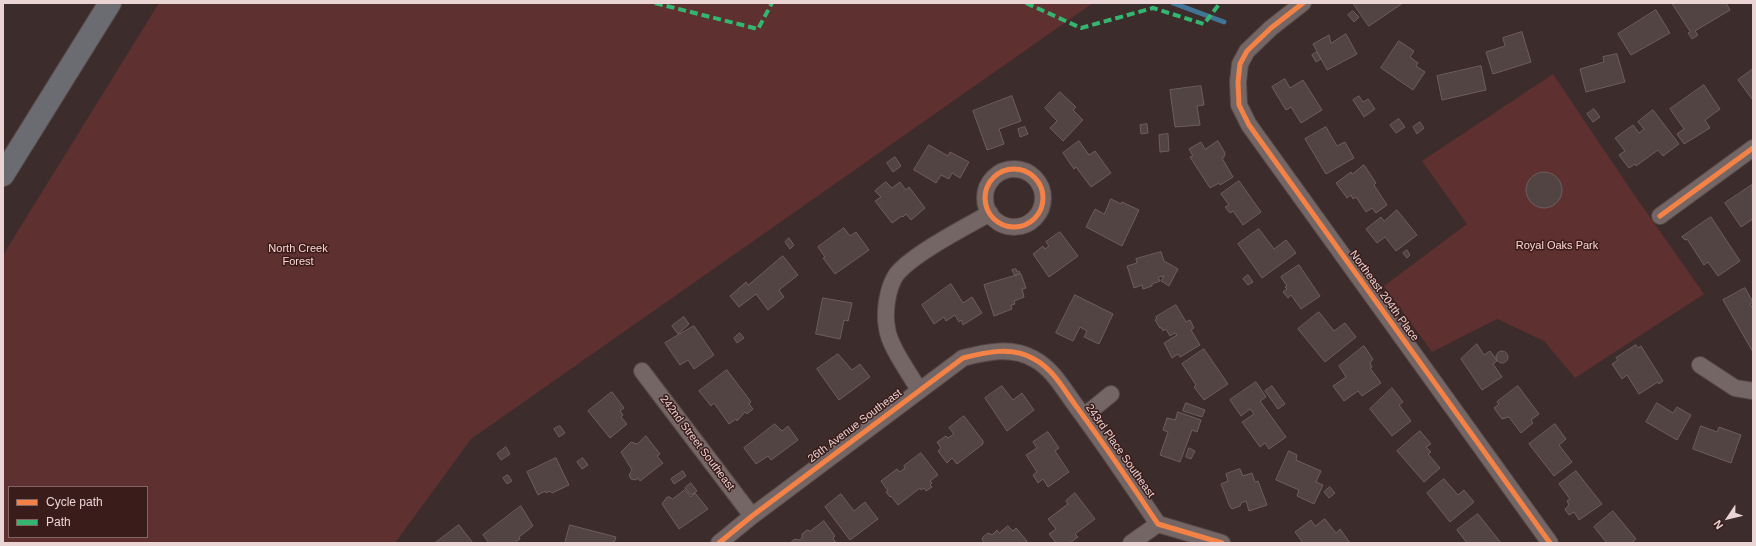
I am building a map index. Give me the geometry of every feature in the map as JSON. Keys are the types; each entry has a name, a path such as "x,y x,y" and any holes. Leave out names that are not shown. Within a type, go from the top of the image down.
{"highway":[{"path":"3,150 95,3"},
{"path":"3,175 110,3"}],"street":[{"name":"Northeast 204th Place","path":"1303,3 1270,28 1247,51 1240,64 1238,82 1239,105 1249,125 1550,543"},
{"path":"1660,216 1753,148"},
{"path":"919,390 896,352 887,329 887,310 896,275 915,257 990,213"},
{"name":"26th Avenue Southeast","path":"719,543 752,516 963,358 988,352 1013,352"},
{"name":"243rd Place Southeast","path":"1013,352 1034,358 1052,373 1110,452 1158,524"},
{"path":"1700,365 1735,388 1753,391"},
{"name":"242nd Street Southeast","path":"642,371 752,516"},
{"path":"1084,416 1111,394"},
{"path":"1131,543 1158,524 1222,543"}],"green space":[{"name":"North Creek Forest","path":"159,3 1093,3 471,439 395,543 3,543 3,255"},
{"name":"Royal Oaks Park","path":"1553,74 1633,193 1704,294 1575,378 1544,341 1497,319 1432,352 1384,286 1467,224 1422,161"}],"building":[{"path":"1353,3 1403,3 1369,26"},
{"path":"1672,3 1726,3 1730,10 1695,31 1698,35 1692,39 1688,33 1690,32"},
{"path":"1656,10 1670,33 1631,55 1618,34"},
{"path":"1353,11 1359,17 1354,22 1348,15"},
{"path":"1522,32 1531,62 1493,74 1486,52 1505,46 1503,38"},
{"path":"1346,34 1357,54 1327,70 1313,44 1329,35 1331,43"},
{"path":"1399,41 1414,51 1410,57 1418,63 1416,66 1425,72 1413,90 1381,68"},
{"path":"1317,52 1321,59 1316,62 1312,55"},
{"path":"1617,54 1625,82 1586,92 1580,69 1604,62 1603,57"},
{"path":"1481,66 1486,90 1442,100 1437,76"},
{"path":"1753,69 1753,99 1752,99 1738,80"},
{"path":"1285,79 1290,88 1303,80 1322,110 1301,123 1291,107 1286,110 1272,87"},
{"path":"1704,85 1720,109 1705,120 1710,128 1684,144 1677,134 1684,129 1670,109"},
{"path":"1201,86 1204,105 1197,106 1200,125 1175,127 1170,90"},
{"path":"1060,92 1076,107 1073,110 1083,120 1063,141 1050,128 1057,121 1045,108"},
{"path":"1012,96 1021,121 999,129 1004,144 987,150 973,111"},
{"path":"1359,96 1363,102 1368,99 1375,109 1364,117 1353,100"},
{"path":"1594,109 1600,117 1593,122 1587,114"},
{"path":"1653,110 1679,144 1663,156 1658,150 1636,166 1635,164 1629,168 1619,155 1625,151 1615,138 1633,125 1639,133 1644,129 1638,122"},
{"path":"1399,119 1405,127 1396,133 1390,125"},
{"path":"1420,122 1424,128 1417,134 1413,127"},
{"path":"1147,124 1148,133 1141,134 1140,125"},
{"path":"1025,127 1028,134 1020,137 1018,129"},
{"path":"1326,127 1337,146 1345,142 1354,158 1326,174 1305,139"},
{"path":"1168,134 1169,151 1160,152 1159,135"},
{"path":"1079,141 1089,155 1095,151 1111,173 1091,187 1076,167 1074,169 1063,153"},
{"path":"1218,141 1225,153 1224,157 1222,158 1233,177 1220,185 1219,183 1210,188 1190,157 1193,156 1189,149 1201,142 1205,149"},
{"path":"929,145 948,156 950,152 969,162 960,178 952,173 949,179 941,175 936,183 914,170"},
{"path":"895,157 901,166 893,172 887,163"},
{"path":"1364,165 1376,183 1374,185 1387,205 1376,213 1372,208 1366,212 1356,197 1353,199 1351,195 1347,198 1336,183"},
{"path":"1544,172 1554,175 1559,180 1562,190 1559,200 1554,205 1544,208 1534,205 1529,200 1526,190 1529,180 1534,175"},
{"path":"1239,181 1261,212 1243,225 1233,211 1230,213 1225,207 1229,205 1221,194"},
{"path":"886,182 892,188 900,182 906,190 909,187 925,208 911,220 906,214 892,223 875,201 881,197 875,191"},
{"path":"1752,185 1753,219 1741,227 1725,203"},
{"path":"1111,199 1121,204 1122,202 1139,210 1122,246 1086,227 1095,209 1104,214"},
{"path":"1397,210 1417,235 1396,251 1385,237 1377,243 1366,229 1381,217 1384,221"},
{"path":"1711,217 1740,261 1718,276 1708,262 1704,265 1687,239 1685,240 1682,237"},
{"path":"844,228 850,236 856,232 869,250 835,274 823,258 825,257 818,247"},
{"path":"1259,229 1274,249 1286,240 1296,253 1262,278 1238,244"},
{"path":"1060,232 1078,256 1049,277 1033,254 1043,246 1045,249 1049,246 1046,242"},
{"path":"789,238 794,245 790,249 785,242"},
{"path":"1407,250 1410,255 1407,258 1403,253"},
{"path":"1161,252 1164,261 1178,269 1169,286 1161,281 1164,276 1158,277 1160,281 1152,284 1152,286 1143,289 1142,285 1134,288 1127,266 1137,263 1136,259"},
{"path":"783,256 798,275 779,290 784,297 768,310 756,294 739,307 730,296 746,282 748,285"},
{"path":"1299,265 1320,296 1301,309 1291,295 1288,298 1283,292 1287,289 1285,287 1287,286 1281,277"},
{"path":"1016,269 1017,272 1019,271 1020,273 1015,276 1012,270"},
{"path":"1021,274 1026,288 1022,289 1024,297 1014,301 1015,304 1011,305 1012,309 994,316 984,285"},
{"path":"1248,275 1253,282 1248,285 1243,279"},
{"path":"951,284 963,303 972,297 982,313 963,325 961,320 959,322 955,315 946,321 944,317 934,324 922,305"},
{"path":"1745,288 1753,302 1750,304 1753,309 1753,352 1723,300"},
{"path":"1075,295 1113,314 1099,344 1084,337 1087,331 1080,327 1073,341 1056,333"},
{"path":"823,298 852,303 848,321 844,320 840,339 816,334"},
{"path":"1176,305 1186,322 1190,320 1194,328 1191,330 1200,345 1180,357 1178,354 1172,358 1164,343 1177,335 1175,333 1170,336 1166,329 1163,331 1155,320 1157,318 1156,317"},
{"path":"1319,312 1334,331 1345,323 1356,337 1325,362 1298,329"},
{"path":"684,317 689,324 678,334 672,326"},
{"path":"694,326 714,355 694,369 688,360 680,365 665,343"},
{"path":"740,333 744,338 737,343 734,338"},
{"path":"1477,344 1484,355 1490,351 1497,361 1493,364 1502,377 1482,390 1461,359"},
{"path":"1636,345 1638,348 1641,346 1663,381 1659,384 1658,382 1639,394 1627,375 1622,379 1612,364 1618,360 1616,358"},
{"path":"1364,346 1373,359 1370,363 1372,367 1370,368 1381,383 1362,396 1358,391 1344,401 1333,386 1346,377 1339,366"},
{"path":"1204,349 1228,384 1204,400 1194,387 1196,385 1182,364"},
{"path":"1500,351 1504,351 1508,357 1504,363 1500,363 1496,359 1496,355"},
{"path":"838,354 852,370 860,364 870,377 839,400 817,369"},
{"path":"727,370 751,402 749,404 753,409 747,414 745,412 737,421 736,419 729,424 714,403 711,406 699,391"},
{"path":"1256,382 1266,397 1260,401 1286,437 1269,449 1265,443 1260,447 1242,422 1254,414 1250,409 1241,416 1230,400"},
{"path":"1002,386 1013,400 1022,393 1034,410 1007,431 985,398"},
{"path":"1272,386 1285,404 1278,409 1265,391"},
{"path":"1518,386 1539,414 1531,420 1533,423 1521,433 1509,417 1502,419 1494,408 1499,404 1497,402"},
{"path":"1392,388 1403,402 1399,405 1411,421 1392,436 1370,409"},
{"path":"612,392 624,408 620,411 623,415 621,417 627,424 610,438 588,411"},
{"path":"1186,403 1205,410 1202,417 1183,411"},
{"path":"1657,403 1673,413 1677,407 1691,415 1677,440 1646,422"},
{"path":"1178,412 1201,420 1197,432 1192,430 1180,462 1160,455 1168,432 1163,430 1167,418 1175,420"},
{"path":"964,416 983,441 983,444 957,464 952,458 947,463 938,451 941,448 937,442 946,436 948,438 954,434 949,428"},
{"path":"775,424 782,431 788,426 798,440 771,460 768,456 756,464 744,448"},
{"path":"1555,424 1566,439 1559,445 1572,462 1554,476 1529,444"},
{"path":"560,426 565,433 559,437 554,429"},
{"path":"1701,426 1717,432 1719,427 1741,435 1731,463 1693,449"},
{"path":"1420,431 1431,444 1426,447 1431,452 1428,454 1440,468 1424,482 1397,451"},
{"path":"1048,432 1059,448 1055,451 1069,472 1048,487 1043,479 1038,483 1033,475 1037,472 1026,455 1037,448 1033,442"},
{"path":"646,436 660,454 657,456 663,463 640,481 638,478 636,480 631,479 629,475 632,470 621,452 631,442 637,444"},
{"path":"506,447 510,454 501,460 497,454"},
{"path":"1189,448 1195,451 1191,459 1186,457"},
{"path":"1289,451 1297,455 1296,460 1321,471 1316,482 1323,485 1314,504 1297,496 1299,490 1276,480"},
{"path":"921,453 938,475 930,481 932,483 930,485 932,487 926,491 924,488 921,490 920,488 898,505 886,492 888,491 881,481 897,469 900,472 905,468 904,466"},
{"path":"556,458 569,485 552,493 550,491 546,493 545,491 538,495 527,472"},
{"path":"583,458 588,465 582,469 577,462"},
{"path":"1240,469 1243,476 1252,473 1255,482 1258,481 1267,505 1249,511 1246,501 1241,503 1240,506 1232,509 1230,507 1221,484 1228,481 1226,474"},
{"path":"683,471 686,476 674,484 671,479"},
{"path":"1576,471 1602,504 1579,520 1574,512 1569,515 1565,509 1569,505 1567,501 1570,499 1559,484"},
{"path":"508,475 512,481 507,484 503,478"},
{"path":"1444,479 1458,495 1464,490 1474,502 1450,522 1427,493"},
{"path":"691,483 697,491 691,495 685,488"},
{"path":"1330,487 1335,493 1329,498 1324,492"},
{"path":"685,490 691,497 695,493 708,509 679,529 662,504 667,497 672,499"},
{"path":"1075,493 1095,519 1075,534 1078,537 1070,543 1056,543 1049,534 1056,529 1048,519 1068,504 1066,501"},
{"path":"841,494 854,511 865,502 878,519 850,540 825,507"},
{"path":"521,506 533,526 514,543 489,543 483,535"},
{"path":"1613,511 1636,539 1631,543 1605,543 1606,542 1594,527"},
{"path":"1478,514 1501,543 1467,543 1457,530"},
{"path":"1325,519 1336,533 1340,529 1350,543 1303,543 1295,532 1311,520 1315,526"},
{"path":"824,521 835,536 833,538 836,543 790,543 795,539 799,540 802,538 802,534 807,530 810,531"},
{"path":"459,525 473,543 435,543"},
{"path":"570,525 616,537 614,543 565,543"},
{"path":"1008,526 1013,531 1016,528 1027,541 1025,543 985,543 982,540 988,533 992,535 997,530 999,533"}],"waterway":[{"path":"1173,3 1224,22"}],"marked path":[{"path":"655,3 758,29 772,3"},
{"path":"1026,3 1081,28 1153,8 1204,24 1220,3"}],"cycle path":[{"path":"1303,3 1271,28 1247,51 1240,64 1238,82 1239,105 1249,125 1550,543"},
{"path":"1660,216 1753,148"},
{"path":"1014,169 1030,174 1038,182 1043,198 1038,214 1030,222 1014,227 998,222 990,214 985,198 990,182 998,174 1014,169"},
{"path":"719,543 752,516 963,358 999,351 1008,351 1026,355 1047,368 1108,450 1158,524 1222,543"}]}
